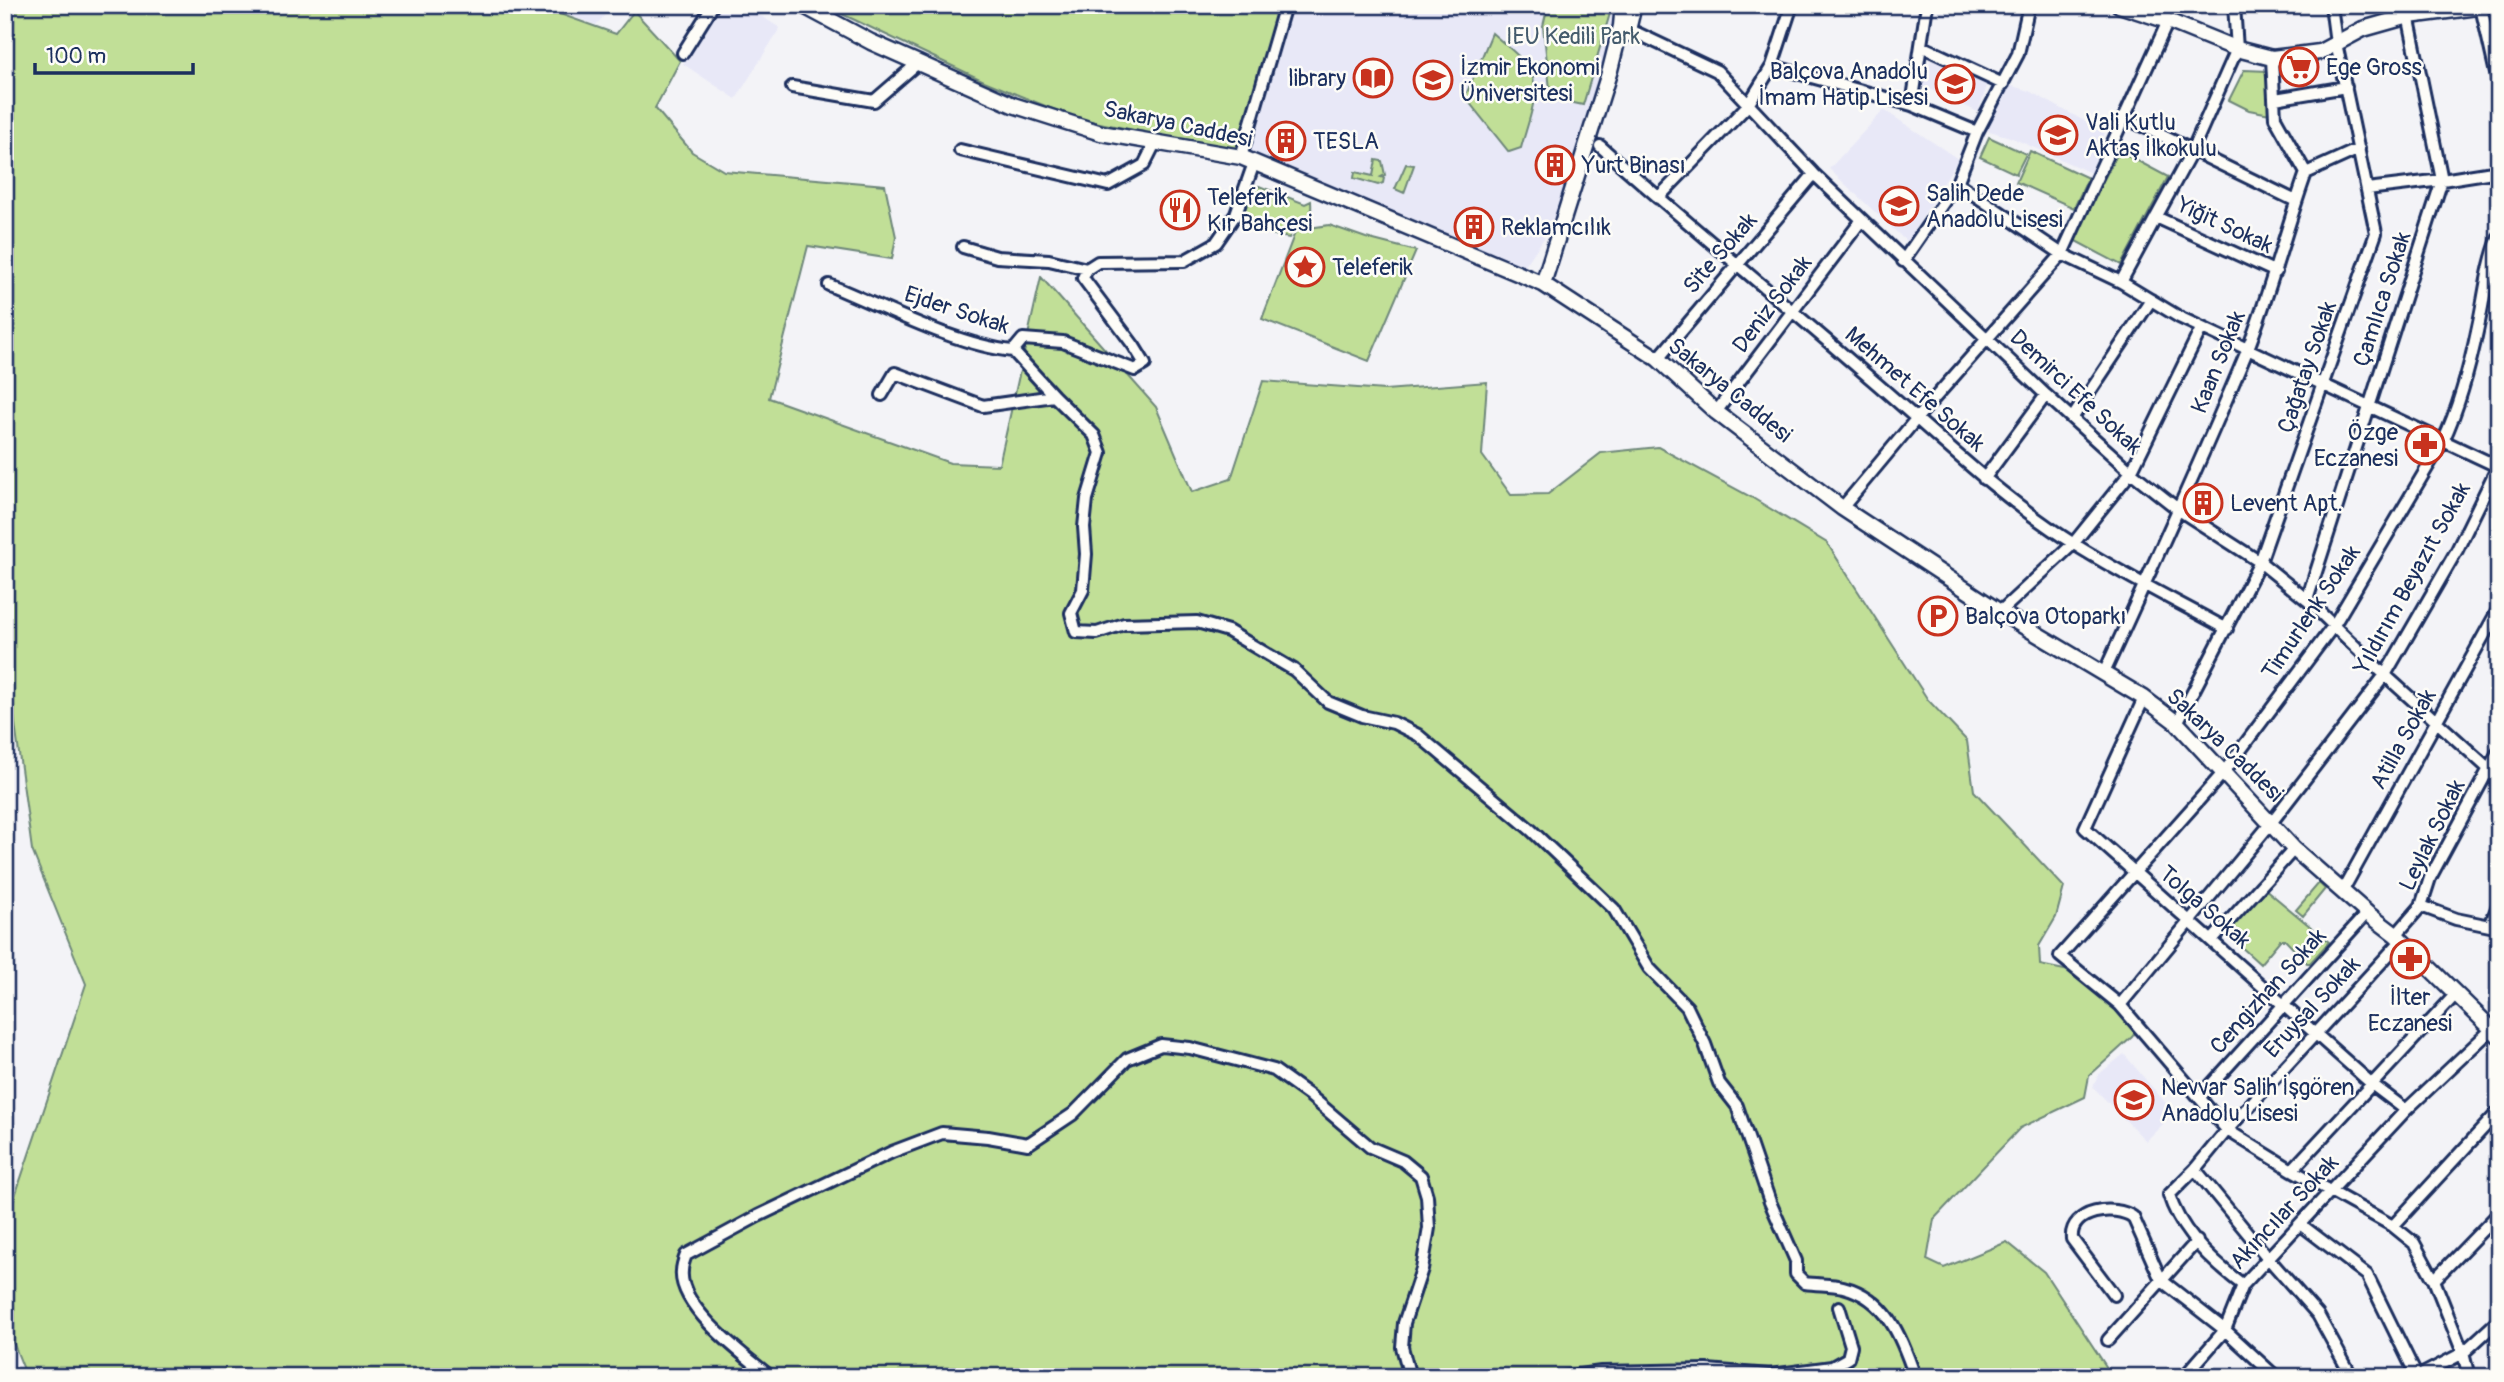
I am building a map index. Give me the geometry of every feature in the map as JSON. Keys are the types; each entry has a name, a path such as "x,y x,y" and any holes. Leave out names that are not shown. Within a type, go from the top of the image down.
{"main road":[{"name":"Sakarya Caddesi","path":"802,5 871,42 1013,106 1101,133 1248,160 1543,284 1658,359 1716,412 1842,508 2000,612 2144,698 2177,723 2294,849 2399,938 2495,1033"},
{"path":"1623,5 1625,27"},
{"path":"1543,284 1610,70 1634,5"},
{"path":"2128,7 2237,49 2272,58 2320,52 2342,38 2408,11 2487,6"}],"street":[{"path":"683,53 713,5"},
{"path":"963,247 997,257 1049,260 1087,270 1098,262 1184,261 1216,243 1236,214 1285,5"},
{"path":"1658,198 1748,104 1772,66 1792,5"},
{"path":"1912,105 1927,5"},
{"path":"1903,261 1957,183 1977,132 2018,54 2029,5"},
{"path":"2121,282 2192,151 2237,49 2234,5"},
{"name":"Çağatay Sokak","path":"2177,723 2260,562 2376,233 2336,43 2331,5"},
{"path":"2487,6 2499,87"},
{"name":"Çamlıca Sokak","path":"2307,600 2442,180 2408,11"},
{"path":"1842,508 1917,418 2062,254 2168,21"},
{"name":"Demirci Efe Sokak","path":"1625,27 1717,71 1861,221 2046,395 2131,472 2179,510 2260,562 2307,600 2489,769 2499,784"},
{"path":"1921,46 2003,84"},
{"path":"2272,58 2275,118 2306,173 2359,149"},
{"path":"792,87 874,101 919,62"},
{"path":"1772,66 1912,105 1977,132"},
{"path":"2275,99 2346,87"},
{"path":"2124,117 2296,201"},
{"path":"961,150 1108,185 1144,165 1155,142"},
{"name":"Mehmet Efe Sokak","path":"1600,146 1736,266 1793,311 1917,418 1984,479 2073,544 2227,629"},
{"path":"2367,189 2499,171"},
{"name":"Kaan Sokak","path":"2104,673 2179,510 2247,350 2276,272 2306,173"},
{"name":"Site Sokak","path":"1658,359 1814,174"},
{"path":"1957,183 2062,254 2121,282 2201,329 2498,466"},
{"name":"Yiğit Sokak","path":"2156,216 2276,272"},
{"name":"Deniz Sokak","path":"1716,412 1861,221"},
{"name":"Timurlenk Sokak","path":"2120,1005 2060,956 2224,772 2334,625 2442,441 2456,412 2499,237"},
{"name":"Ejder Sokak","path":"829,285 933,328 994,349 1013,351 1023,339 1063,342 1135,370 1145,364 1083,278 1087,270"},
{"path":"2073,417 2151,300"},
{"path":"2000,612 2073,544 2131,472 2201,329"},
{"path":"1013,351 1094,435 1101,453 1087,499 1083,590 1071,613 1076,632 1097,633 1124,624 1197,622 1228,631 1294,670 1328,702 1362,716 1394,723 1418,735 1531,830 1614,909 1649,968 1687,1007 1705,1044 1719,1083 1737,1105 1770,1202 1796,1261 1796,1274 1805,1283 1843,1287 1864,1295 1888,1314 1915,1377"},
{"path":"882,395 895,373 983,406 1054,396"},
{"path":"1984,479 2046,395"},
{"name":"Yıldırım Beyazıt Sokak","path":"2120,1005 2271,822 2385,675 2458,550 2498,466"},
{"name":"Atilla Sokak","path":"2343,890 2499,608"},
{"name":"Tolga Sokak","path":"2144,698 2085,828 2373,1085 2406,1110"},
{"name":"Leylak Sokak","path":"2399,938 2421,906 2430,878 2499,750"},
{"path":"2211,940 2294,849"},
{"path":"2421,906 2456,919 2490,926 2498,910"},
{"name":"Cengizhan Sokak","path":"2200,1097 2368,913"},
{"name":"Eruysal Sokak","path":"2197,1241 2175,1215 2169,1195 2399,938"},
{"path":"2292,1170 2455,995"},
{"path":"2120,1005 2227,1130 2393,1226 2413,1243 2434,1280 2463,1353 2469,1377"},
{"name":"Akıncılar Sokak","path":"2184,1377 2225,1330 2243,1285 2406,1110 2495,1033"},
{"path":"771,1377 715,1331 690,1298 681,1273 686,1255 758,1216 892,1152 942,1133 1028,1144 1073,1114 1127,1059 1161,1045 1190,1048 1274,1070 1309,1095 1370,1147 1403,1161 1421,1176 1427,1196 1429,1228 1422,1269 1404,1323 1402,1347 1410,1377"},
{"path":"2393,1226 2499,1111"},
{"path":"2195,1169 2318,1315 2352,1377"},
{"path":"2114,1295 2072,1238 2074,1225 2080,1219 2099,1211 2124,1213 2133,1217 2161,1280 2225,1330 2276,1377"},
{"path":"2434,1280 2499,1213"},
{"path":"2300,1224 2367,1275 2417,1377 2463,1353 2499,1320"},
{"path":"2108,1340 2197,1241 2229,1275 2243,1285"},
{"path":"1564,1377 1601,1372 1707,1370 1770,1375 1832,1367 1848,1358 1851,1346 1839,1307"}],"shaded area":[{"path":"542,5 614,5 596,25"},
{"path":"719,5 744,5 780,28 736,99 683,64"},
{"name":"İzmir Ekonomi Üniversitesi","path":"1291,5 1619,5 1561,205 1553,225 1520,273 1247,154"},
{"name":"Balçova Anadolu İmam Hatip Lisesi","path":"1932,57 1988,83 1978,112 1922,86"},
{"name":"Vali Kutlu Aktaş İlkokulu","path":"2006,84 2029,91 2105,132 2091,173 2010,137 1986,130"},
{"name":"Salih Dede Anadolu Lisesi","path":"1884,110 1958,159 1907,242 1829,169"},
{"name":"Nevvar Salih İşgören Anadolu Lisesi","path":"2124,1054 2174,1113 2146,1141 2093,1087 2099,1074"}],"green space":[{"path":"5,5 535,5 616,34 634,11 680,61 655,108 692,152 724,171 885,185 896,237 892,259 808,246 769,398 950,463 999,465 1041,277 1156,407 1192,492 1231,479 1263,381 1385,390 1487,382 1482,455 1511,495 1548,494 1601,453 1658,447 1751,497 1827,543 1928,700 1967,741 1974,791 2064,887 2056,917 2039,946 2040,965 2074,972 2140,1026 2132,1037 2089,1076 2085,1097 2020,1128 1934,1219 1927,1260 1944,1268 2007,1242 2044,1272 2113,1377 27,1377 5,1322 5,1226 86,984 32,850 13,709 5,690"},
{"path":"823,5 1280,5 1237,151 1075,118 984,81"},
{"name":"IEU Kedili Park","path":"1548,5 1610,5 1611,10 1583,105 1551,98 1543,26"},
{"path":"1492,33 1516,53 1533,78 1533,104 1521,148 1509,152 1465,97"},
{"path":"2244,70 2268,71 2270,114 2249,110 2229,100"},
{"path":"1989,137 2026,154 2016,174 1980,157"},
{"path":"2030,151 2088,178 2074,208 2016,182"},
{"path":"2119,151 2168,177 2121,265 2072,239"},
{"path":"1376,160 1382,161 1385,175 1381,177 1384,178 1383,183 1378,185 1354,178 1355,172 1373,176"},
{"path":"1406,164 1414,165 1404,193 1395,189"},
{"path":"1259,186 1305,204 1311,201 1309,218 1295,227 1289,238 1243,224 1242,212 1246,197"},
{"path":"1329,225 1416,251 1369,361 1262,319 1296,230"},
{"path":"2319,883 2325,889 2303,916 2296,910"},
{"path":"2264,888 2329,942 2310,963 2285,940 2280,940 2260,964 2227,934"}],"place":[{"name":"Ege Gross","path":"2299,67"},
{"name":"library","path":"1373,78"},
{"name":"İzmir Ekonomi Üniversitesi","path":"1433,80"},
{"name":"Balçova Anadolu İmam Hatip Lisesi","path":"1955,84"},
{"name":"Vali Kutlu Aktaş İlkokulu","path":"2058,135"},
{"name":"TESLA","path":"1286,141"},
{"name":"Yurt Binası","path":"1555,165"},
{"name":"Salih Dede Anadolu Lisesi","path":"1899,206"},
{"name":"Teleferik Kır Bahçesi","path":"1180,210"},
{"name":"Reklamcılık","path":"1474,227"},
{"name":"Teleferik","path":"1305,267"},
{"name":"Özge Eczanesi","path":"2425,445"},
{"name":"Levent Apt.","path":"2203,503"},
{"name":"Balçova Otoparkı","path":"1938,616"},
{"name":"İlter Eczanesi","path":"2410,959"},
{"name":"Nevvar Salih İşgören Anadolu Lisesi","path":"2134,1100"}]}
